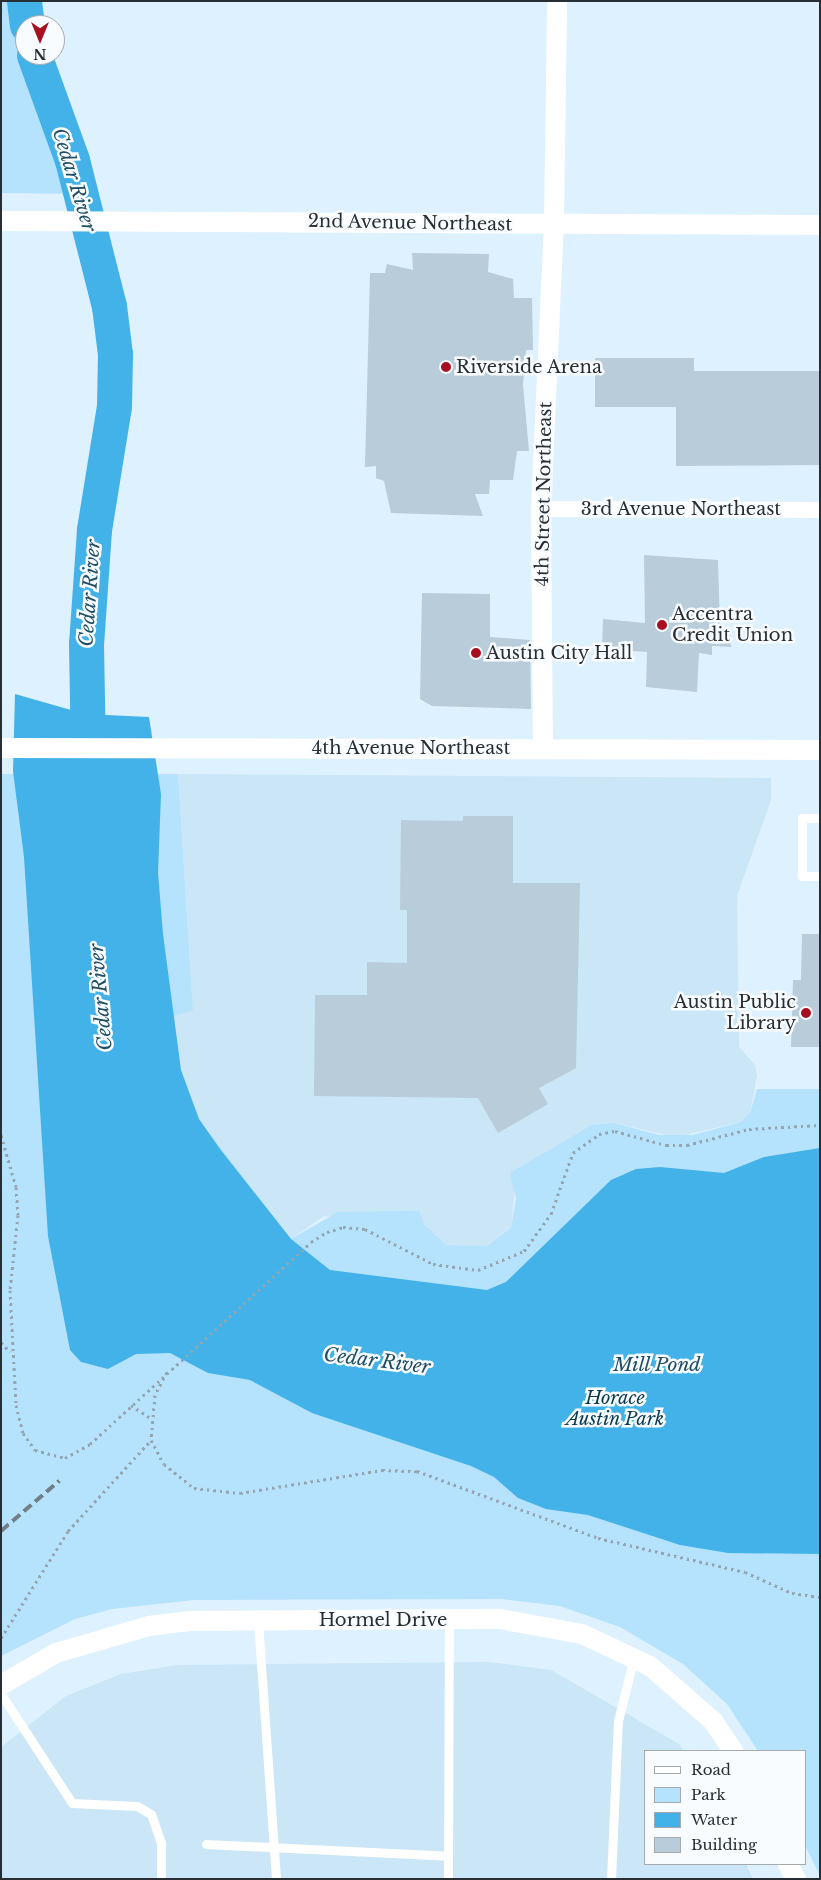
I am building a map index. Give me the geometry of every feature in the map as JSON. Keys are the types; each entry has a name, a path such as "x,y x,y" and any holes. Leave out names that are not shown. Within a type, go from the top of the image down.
{"street":[{"name":"4th Street Northeast","path":"543,748 542,509 554,224 557,1"},
{"name":"2nd Avenue Northeast","path":"1,221 820,225"},
{"name":"3rd Avenue Northeast","path":"542,509 820,510"},
{"name":"4th Avenue Northeast","path":"1,748 820,750"},
{"name":"Hormel Drive","path":"1,1685 56,1652 116,1633 190,1622 449,1620 539,1624 582,1634 634,1657 684,1691 713,1721 732,1750"},
{"path":"789,1865 796,1879"}],"lane":[{"path":"820,818 802,818 802,876 820,876"},
{"path":"448,1879 449,1620"},
{"path":"258,1621 272,1844 276,1879"},
{"path":"611,1879 618,1720 634,1657"},
{"path":"1,1694 72,1803 137,1806 151,1814 162,1844 162,1879"},
{"path":"206,1844 272,1844 448,1856"}],"path":[{"path":"1,1135 16,1187 18,1215 10,1352 21,1424 36,1450 65,1458 90,1444 168,1370 311,1242 343,1227 365,1229 433,1264 478,1270 524,1251 551,1214 574,1153 599,1134 614,1131 666,1145 687,1145 749,1129 820,1124"},
{"path":"1,1342 10,1352"},
{"path":"168,1370 150,1418 151,1440 164,1464 194,1488 240,1493 382,1470 417,1471 598,1538 745,1572 792,1593 820,1597"},
{"path":"131,1405 150,1418"},
{"path":"1,1638 68,1531 151,1440"}],"shaded area":[{"path":"178,774 771,778 771,800 737,896 739,1047 755,1065 757,1076 750,1113 741,1122 676,1137 614,1123 592,1125 515,1188 511,1228 487,1246 446,1245 424,1224 324,1216 291,1239 199,1119 181,1070 171,1017 193,1009"},
{"path":"488,1662 551,1670 679,1744 683,1750 644,1750 644,1865 746,1865 753,1879 1,1879 1,1747 66,1696 121,1674 178,1665"}],"green space":[{"path":"1,1 24,1 24,15 15,15 15,65 37,65 81,194 1,193"},
{"name":"Horace Austin Park","path":"1,774 178,774 193,1010 171,1017 181,1070 199,1119 291,1239 338,1212 419,1211 424,1224 446,1245 487,1246 511,1228 516,1198 510,1173 592,1125 614,1123 659,1135 693,1135 741,1122 750,1113 757,1089 820,1089 820,1876 806,1847 806,1750 757,1750 727,1704 683,1664 620,1627 560,1606 502,1599 193,1600 112,1609 75,1619 1,1656"}],"water":[{"name":"Mill Pond","path":"15,694 85,714 149,717 161,794 158,873 163,934 181,1070 199,1119 220,1149 291,1239 330,1270 487,1290 506,1282 611,1180 636,1169 660,1167 724,1173 764,1157 820,1148 820,1554 728,1553 680,1545 588,1515 546,1509 518,1498 494,1477 471,1466 312,1413 250,1380 208,1373 170,1353 136,1354 108,1369 81,1362 70,1350 48,1236 24,857 13,771"}],"building":[{"name":"Riverside Arena","path":"412,253 489,254 488,272 513,279 514,298 532,298 533,350 526,350 523,385 529,451 517,451 513,480 490,480 489,494 475,494 483,516 391,513 384,481 376,478 376,466 365,467 370,273 385,273 387,264 413,270"},
{"path":"595,358 694,358 694,371 819,371 819,465 676,466 676,407 595,407"},
{"name":"Accentra Credit Union","path":"644,555 718,560 720,628 730,629 731,647 712,646 712,655 699,653 697,692 646,687 647,652 602,649 603,619 645,623"},
{"name":"Austin City Hall","path":"422,593 490,594 490,637 530,640 531,709 432,706 420,699"},
{"path":"463,816 513,816 513,883 580,883 576,1068 539,1088 548,1104 498,1133 478,1098 314,1096 315,995 367,995 367,962 407,963 407,910 400,910 401,820 463,821"},
{"name":"Austin Public Library","path":"802,934 820,934 820,1047 791,1047 793,980 801,980"}],"waterway":[{"name":"Cedar River","path":"24,1 26,15"},
{"name":"Cedar River","path":"38,65 72,160 109,306 115,354 114,406 94,530 86,643 88,763"}],"railway":[{"path":"1,1531 59,1481"}],"place":[{"name":"Riverside Arena","path":"446,367"},
{"name":"Accentra Credit Union","path":"662,625"},
{"name":"Austin City Hall","path":"476,653"},
{"name":"Austin Public Library","path":"806,1013"}]}
